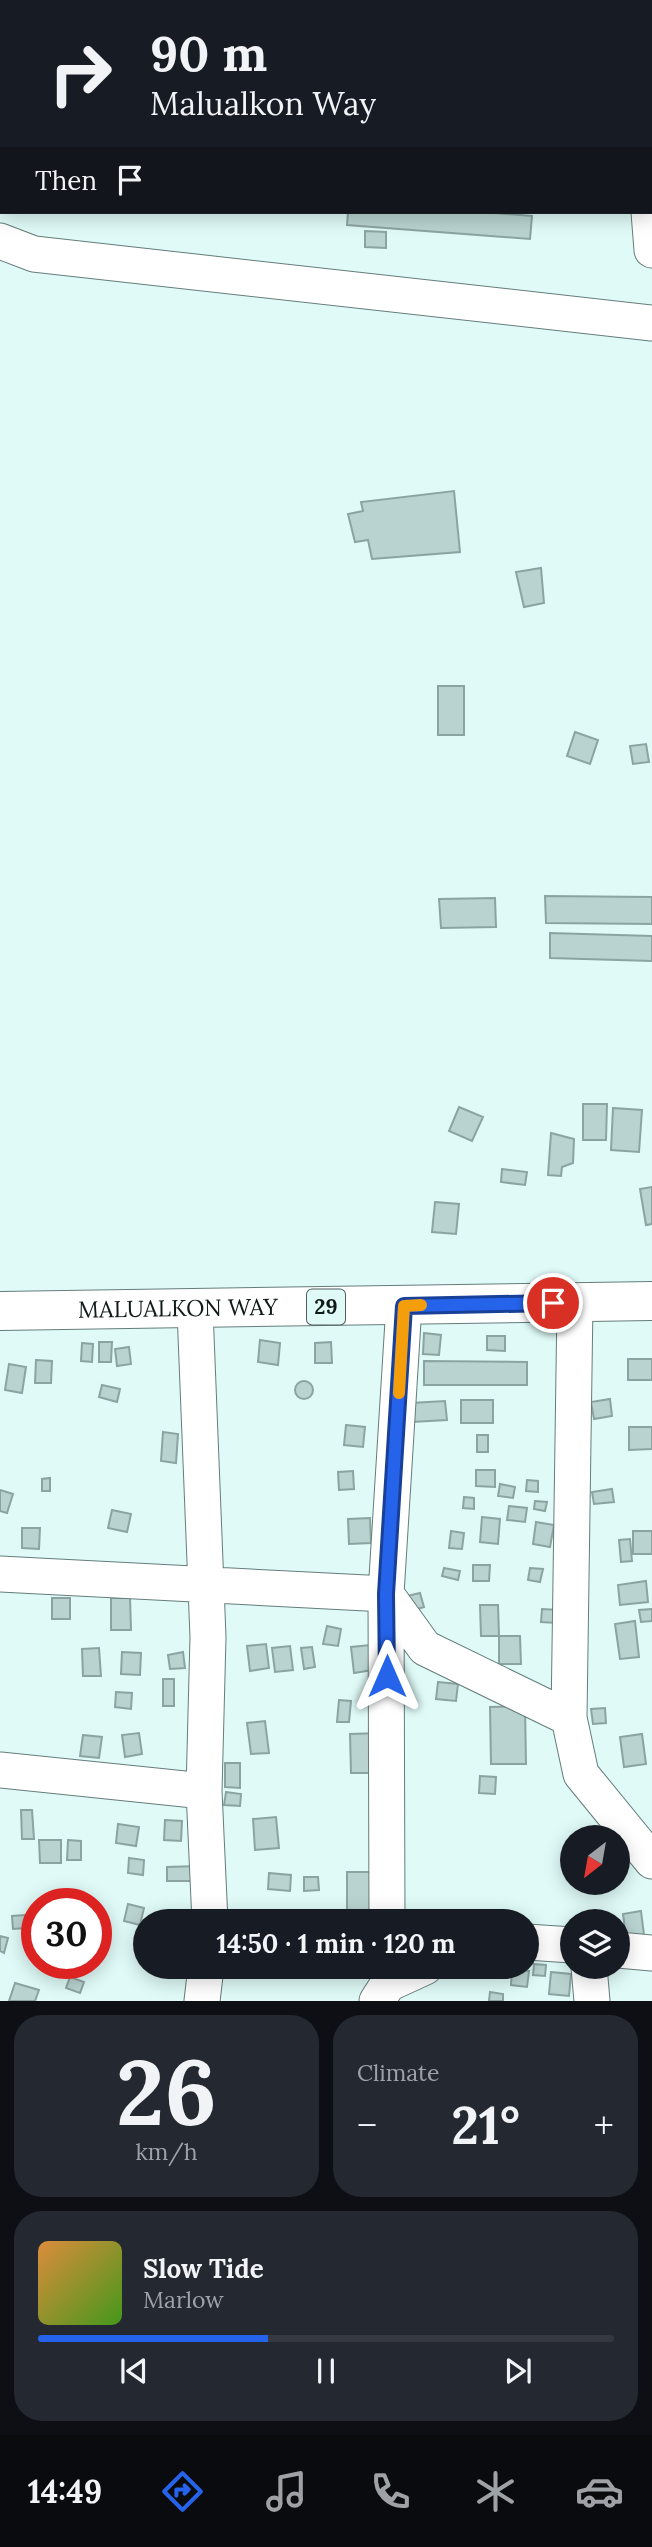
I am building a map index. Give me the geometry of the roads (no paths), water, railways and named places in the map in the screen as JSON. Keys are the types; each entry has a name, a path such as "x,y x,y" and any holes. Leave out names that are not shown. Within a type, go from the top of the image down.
{"main road":[{"name":"MALUALKON WAY","path":"0,1311 652,1301"}],"street":[{"path":"649,214 652,250"},
{"path":"0,242 34,254 652,323"},
{"path":"575,1302 569,1718 581,1774 652,1861"},
{"path":"387,1909 386,1594 404,1306"},
{"path":"195,1310 206,1584 204,1791 209,1909"},
{"path":"0,1574 386,1594"},
{"path":"386,1594 425,1648 569,1718"},
{"path":"0,1770 204,1791"},
{"path":"539,1943 560,1944"},
{"path":"630,1951 652,1954"},
{"path":"202,2001 205,1979"},
{"path":"590,1979 592,2001"}]}
